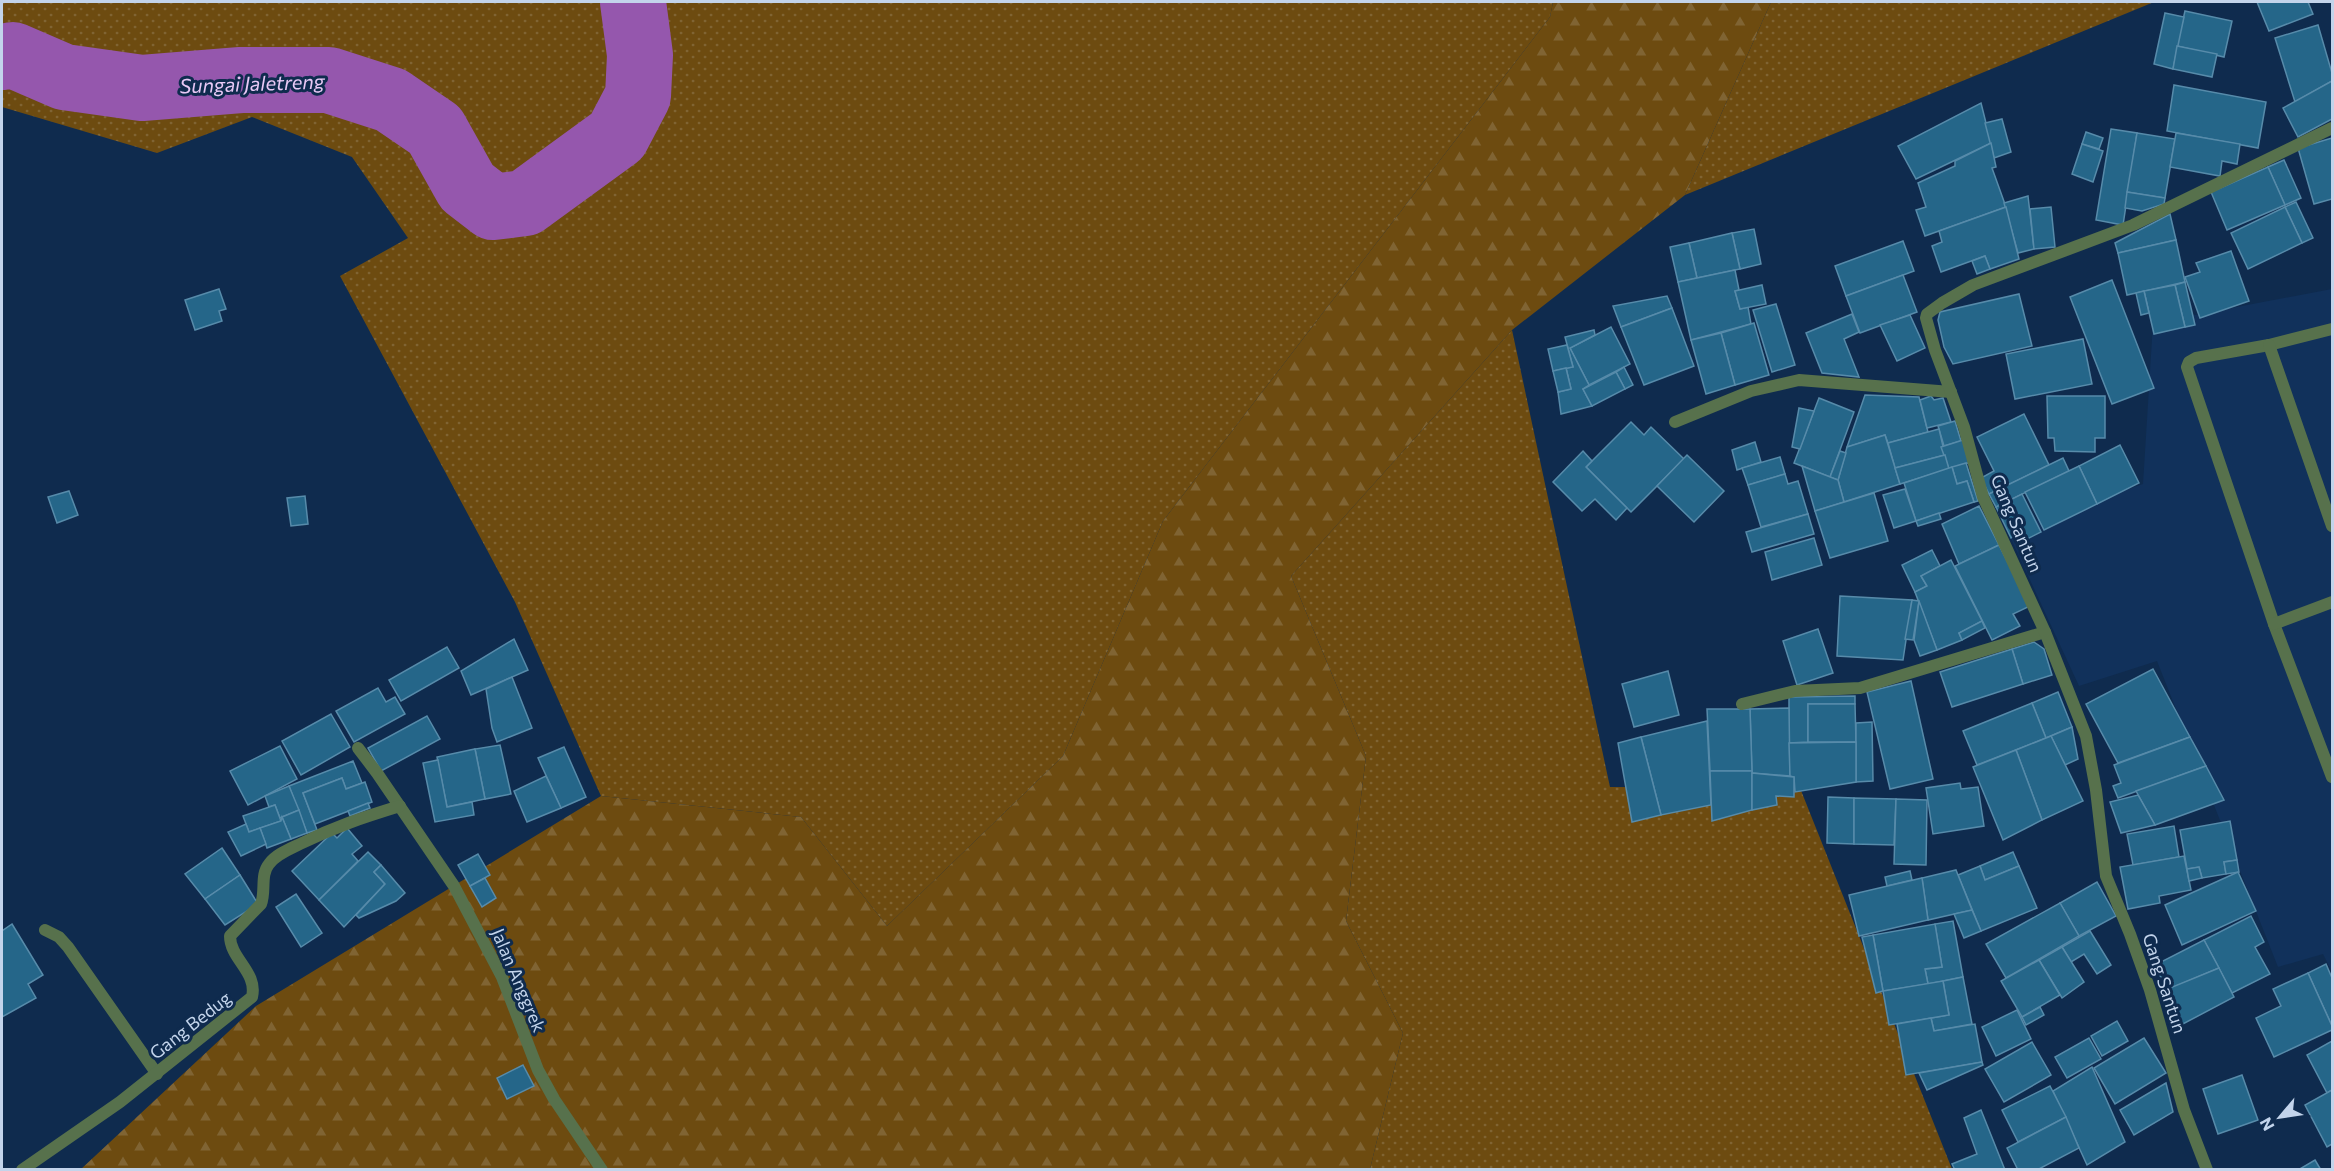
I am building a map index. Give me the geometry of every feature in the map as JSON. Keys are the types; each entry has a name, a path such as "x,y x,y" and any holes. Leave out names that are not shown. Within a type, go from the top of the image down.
{"street":[{"name":"Gang Santun","path":"2207,1170 2184,1110 2150,990 2106,876 2088,743 2045,632 1983,497 1964,427 1927,324 1928,314 1973,285 2133,225 2332,128"},
{"path":"2332,329 2270,345 2196,358 2187,366 2274,624 2332,777"},
{"path":"2270,345 2332,526"},
{"path":"1675,422 1751,391 1799,380 1951,392"},
{"path":"2274,624 2332,602"},
{"path":"1742,704 1795,692 1860,688 2045,632"},
{"name":"Jalan Anggrek","path":"358,748 454,886 472,917 502,977 538,1070 554,1099 602,1170"},
{"name":"Gang Bedug","path":"22,1170 157,1074 252,996 254,987 252,979 233,950 230,936 261,904 264,897 264,873 270,862 290,849 336,826 400,806"},
{"path":"45,930 59,937 68,947 157,1074"}],"shaded area":[{"path":"2332,289 2332,972 2323,954 2278,967 2157,661 2079,686 2007,530 2143,484 2153,323"}],"green space":[{"path":"2,2 1553,2 1550,17 1163,521 1063,756 887,926 801,817 601,796 515,602 340,276 408,238 352,157 252,117 157,153 2,107"},
{"path":"1553,2 1771,2 1685,195 1512,330 1291,576 1366,756 1346,921 1403,1033 1370,1169 80,1170 256,1006 601,796 801,817 887,926 1063,756 1163,521 1550,17"},
{"path":"1771,2 2154,2 1685,195"},
{"path":"1512,330 1610,787 1800,788 1952,1169 1370,1169 1403,1033 1346,921 1366,756 1291,576"}],"building":[{"path":"2257,2 2308,2 2313,14 2269,31"},
{"path":"2185,11 2232,21 2224,57 2177,46"},
{"path":"2165,13 2184,17 2173,69 2154,64"},
{"path":"2318,25 2332,73 2332,81 2295,102 2275,38"},
{"path":"2177,46 2217,54 2212,77 2173,69"},
{"path":"2332,81 2332,119 2298,137 2283,108"},
{"path":"2174,85 2266,102 2258,148 2167,131"},
{"path":"1981,103 1991,143 1916,179 1898,146"},
{"path":"2002,119 2011,152 1994,158 1985,123"},
{"path":"2111,129 2137,133 2123,225 2096,220"},
{"path":"2086,132 2103,138 2099,149 2082,144"},
{"path":"2137,133 2175,139 2165,198 2127,192"},
{"path":"2176,133 2240,144 2237,164 2222,161 2220,176 2170,167"},
{"path":"2332,138 2332,199 2314,204 2298,148"},
{"path":"1991,143 1996,167 1992,168 2006,207 1925,236 1916,210 1926,207 1918,183 1955,166 1955,161"},
{"path":"2082,144 2103,151 2093,182 2072,174"},
{"path":"2284,160 2301,198 2285,205 2268,167"},
{"path":"2268,167 2285,205 2227,230 2211,192"},
{"path":"2127,192 2165,198 2164,204 2142,211 2125,208"},
{"path":"2028,196 2034,249 2018,253 2004,203"},
{"path":"2296,202 2313,238 2302,243 2285,207"},
{"path":"2006,207 2019,259 1990,269 1985,256 1941,272 1932,246 1942,242 1939,231"},
{"path":"2051,207 2055,247 2034,249 2030,209"},
{"path":"2285,207 2302,243 2248,269 2231,233"},
{"path":"2170,214 2176,240 2118,253 2115,243"},
{"path":"1754,229 1761,264 1740,269 1732,233"},
{"path":"1732,233 1740,269 1697,278 1689,243"},
{"path":"2176,240 2185,282 2127,295 2118,253"},
{"path":"1903,241 1914,271 1846,296 1835,266"},
{"path":"1689,243 1697,278 1678,282 1670,247"},
{"path":"2231,251 2249,301 2200,318 2185,277 2200,272 2196,263"},
{"path":"1985,256 1990,269 1977,274 1972,261"},
{"path":"1735,270 1739,290 1735,291 1740,309 1748,307 1751,324 1691,340 1678,282"},
{"path":"1903,275 1917,312 1860,333 1846,296"},
{"path":"2112,280 2154,388 2112,404 2070,297"},
{"path":"2185,282 2195,325 2185,327 2175,285"},
{"path":"1762,285 1766,304 1740,309 1735,291"},
{"path":"2175,285 2185,327 2154,334 2144,291"},
{"path":"219,289 226,309 219,311 222,321 195,330 185,300"},
{"path":"2144,291 2149,313 2141,315 2136,293"},
{"path":"2019,294 2032,346 1953,364 1944,347 1938,320 1940,312"},
{"path":"1667,296 1672,308 1621,327 1613,306"},
{"path":"1776,304 1795,365 1772,372 1753,310"},
{"path":"1672,308 1694,366 1644,385 1621,327"},
{"path":"1852,314 1859,332 1844,339 1859,377 1822,373 1806,333"},
{"path":"1910,315 1925,348 1897,361 1880,325"},
{"path":"1754,323 1769,375 1735,385 1721,333"},
{"path":"1611,327 1630,364 1589,385 1570,348"},
{"path":"1594,330 1595,335 1570,348 1589,385 1583,389 1592,406 1561,414 1558,392 1571,389 1566,368 1573,367 1565,337"},
{"path":"1721,333 1735,385 1706,394 1691,340"},
{"path":"2083,339 2092,384 2015,399 2006,354"},
{"path":"1567,345 1573,367 1553,371 1548,349"},
{"path":"1624,367 1633,385 1625,389 1616,372"},
{"path":"1566,368 1571,389 1558,392 1553,371"},
{"path":"1616,372 1625,389 1592,406 1583,389"},
{"path":"1865,395 1919,397 1928,432 1888,443 1885,435 1847,447"},
{"path":"1931,396 1934,400 1943,398 1951,422 1927,428 1920,400"},
{"path":"2047,396 2105,396 2105,438 2095,438 2095,452 2055,451 2054,438 2048,438"},
{"path":"1819,398 1854,412 1830,477 1794,463"},
{"path":"1799,408 1814,411 1800,449 1792,447"},
{"path":"2024,414 2049,465 1989,494 1981,478 1994,471 1977,437"},
{"path":"1955,421 1961,441 1944,446 1938,426"},
{"path":"1631,422 1644,435 1651,427 1684,459 1631,512 1586,467"},
{"path":"1939,429 1945,455 1895,468 1888,443"},
{"path":"1885,435 1900,484 1844,502 1838,480 1847,447"},
{"path":"1963,440 1971,462 1949,469 1941,447"},
{"path":"1755,442 1761,462 1737,470 1732,450"},
{"path":"2120,445 2139,483 2097,504 2079,466"},
{"path":"1583,451 1592,461 1586,467 1627,508 1616,520 1595,499 1582,511 1553,482"},
{"path":"1840,451 1846,453 1838,480 1830,477"},
{"path":"1687,455 1724,491 1694,522 1657,486"},
{"path":"1945,455 1949,469 1900,484 1895,468"},
{"path":"1780,457 1785,474 1748,485 1742,468"},
{"path":"2063,458 2069,471 1996,507 1989,494"},
{"path":"1966,463 1978,501 1974,502 1967,481 1957,484 1952,467"},
{"path":"1802,466 1838,480 1844,502 1815,511"},
{"path":"2079,466 2097,504 2044,530 2025,492"},
{"path":"1952,467 1957,484 1967,481 1974,502 1916,521 1904,483"},
{"path":"1785,474 1788,484 1798,481 1808,514 1761,527 1748,485"},
{"path":"1905,489 1916,521 1894,528 1883,495"},
{"path":"69,491 78,515 57,523 48,497"},
{"path":"1874,493 1888,541 1830,558 1815,511"},
{"path":"2022,494 2041,532 2023,541 2019,533 2011,538 1996,507"},
{"path":"305,496 308,524 291,526 287,498"},
{"path":"1979,506 1999,545 1959,564 1942,524"},
{"path":"1939,513 1941,519 1918,526 1916,521"},
{"path":"1808,514 1814,534 1752,552 1746,532"},
{"path":"1814,538 1822,565 1772,580 1765,552"},
{"path":"1999,545 2030,606 2013,614 2020,626 1992,640 1955,566"},
{"path":"1932,550 1940,566 1921,576 1927,586 1915,592 1902,565"},
{"path":"1951,560 1982,621 1959,633 1962,640 1937,650 1915,592 1927,586 1921,576"},
{"path":"1840,596 1912,600 1903,660 1837,656"},
{"path":"1912,600 1919,601 1913,640 1905,639"},
{"path":"1919,601 1937,650 1920,656 1914,640"},
{"path":"1982,621 1985,628 1962,640 1959,633"},
{"path":"1818,629 1833,673 1797,685 1783,641"},
{"path":"514,639 528,670 471,695 461,671"},
{"path":"2034,642 2044,649 2052,675 2023,684 2012,649"},
{"path":"447,647 459,668 401,701 389,680"},
{"path":"2012,649 2023,684 1952,707 1940,672"},
{"path":"2153,669 2190,737 2118,763 2086,704"},
{"path":"1668,671 1679,715 1634,727 1622,684"},
{"path":"512,677 532,728 497,742 492,728 486,689"},
{"path":"1911,681 1933,779 1890,789 1867,692"},
{"path":"378,688 386,702 395,697 405,714 354,742 336,711"},
{"path":"2058,692 2072,727 2046,738 2032,703"},
{"path":"1855,696 1855,704 1808,704 1808,742 1789,743 1789,697"},
{"path":"2032,703 2046,738 1977,765 1963,731"},
{"path":"1808,704 1855,704 1856,742 1808,742"},
{"path":"1789,708 1790,776 1752,773 1750,709"},
{"path":"1707,709 1750,709 1752,771 1710,771"},
{"path":"331,714 350,747 301,775 282,741"},
{"path":"427,716 440,739 381,771 368,748"},
{"path":"1707,721 1711,805 1661,815 1641,737"},
{"path":"1872,722 1873,781 1856,782 1856,723"},
{"path":"2072,727 2078,759 2065,765 2051,736"},
{"path":"2051,736 2083,801 2042,820 2016,750"},
{"path":"1641,737 1661,815 1632,822 1618,743"},
{"path":"2190,737 2206,766 2118,798 2113,786 2121,783 2114,765"},
{"path":"1856,742 1856,782 1795,792 1794,777 1790,776 1789,743"},
{"path":"500,745 511,794 485,799 475,749"},
{"path":"280,746 297,779 248,805 230,771"},
{"path":"564,747 586,797 561,808 538,758"},
{"path":"475,749 485,799 447,807 437,757"},
{"path":"2016,750 2042,820 2003,840 1973,767"},
{"path":"438,760 447,807 472,802 474,815 435,822 423,763"},
{"path":"353,761 362,783 346,789 342,778 303,793 317,830 307,833 289,786"},
{"path":"2206,766 2224,800 2155,825 2136,791"},
{"path":"1710,771 1752,771 1752,810 1712,821"},
{"path":"1752,773 1794,777 1794,797 1776,796 1777,805 1752,810"},
{"path":"546,776 561,808 527,822 514,791"},
{"path":"342,778 346,789 365,782 372,802 315,824 303,793"},
{"path":"1960,783 1961,789 1978,787 1984,826 1933,834 1926,788"},
{"path":"289,786 299,810 280,818 275,805 269,807 265,796"},
{"path":"2138,795 2155,825 2121,833 2110,802"},
{"path":"1828,797 1854,798 1854,844 1827,843"},
{"path":"1854,798 1896,799 1894,845 1854,844"},
{"path":"1896,799 1927,800 1926,865 1894,864"},
{"path":"368,803 370,808 350,816 348,811"},
{"path":"275,805 281,821 249,832 243,816"},
{"path":"299,810 307,833 291,839 282,817"},
{"path":"282,817 291,839 267,848 260,828 281,821"},
{"path":"2230,821 2237,860 2224,862 2226,874 2202,878 2199,867 2187,869 2180,830"},
{"path":"246,824 249,832 260,828 266,844 241,856 228,832"},
{"path":"2174,826 2179,857 2133,865 2127,834"},
{"path":"347,828 362,846 352,854 358,861 319,900 292,871 332,833 337,838"},
{"path":"222,848 240,875 205,899 185,874"},
{"path":"368,852 381,865 374,872 385,884 344,927 319,900"},
{"path":"2013,852 2019,866 1985,880 1980,866"},
{"path":"478,854 490,875 470,886 458,865"},
{"path":"2184,856 2191,890 2159,896 2160,903 2128,909 2120,867"},
{"path":"2237,860 2239,872 2226,874 2224,862"},
{"path":"381,865 405,893 396,901 359,918 356,915 385,884 374,872"},
{"path":"1980,866 1985,880 2019,866 2037,908 1981,931 1958,875"},
{"path":"2199,867 2202,878 2189,881 2187,869"},
{"path":"1956,870 1972,910 1928,920 1922,878"},
{"path":"1910,871 1912,880 1887,886 1885,877"},
{"path":"2238,872 2256,911 2182,945 2165,905"},
{"path":"240,875 258,904 225,925 205,899"},
{"path":"485,878 496,898 482,907 470,886"},
{"path":"1922,878 1928,920 1859,936 1849,895"},
{"path":"2097,882 2116,916 2079,936 2060,903"},
{"path":"296,894 322,933 301,947 276,907"},
{"path":"2060,903 2079,936 2006,978 1986,944"},
{"path":"1972,910 1981,931 1964,938 1954,914"},
{"path":"2251,916 2264,942 2255,947 2270,974 2232,993 2204,940"},
{"path":"1953,921 1963,977 1928,984 1925,969 1942,967 1935,924"},
{"path":"12,924 43,975 28,984 36,998 2,1017 2,931"},
{"path":"1935,924 1942,967 1925,969 1928,984 1883,991 1873,935"},
{"path":"2090,931 2111,965 2097,974 2084,954 2071,962 2062,947"},
{"path":"1873,935 1883,991 1876,993 1862,937"},
{"path":"2204,940 2219,968 2167,990 2155,965"},
{"path":"2062,947 2084,982 2062,998 2039,960"},
{"path":"2039,960 2060,995 2022,1017 2001,981"},
{"path":"2326,964 2332,978 2332,1026 2308,973"},
{"path":"2219,968 2234,997 2179,1026 2160,992"},
{"path":"2308,973 2332,1030 2274,1057 2256,1018 2281,1006 2273,989"},
{"path":"1963,977 1972,1024 1934,1031 1931,1018 1949,1015 1943,981"},
{"path":"1943,981 1949,1015 1889,1025 1883,991"},
{"path":"2040,1007 2044,1015 2026,1025 2022,1017"},
{"path":"2017,1010 2031,1039 1996,1056 1982,1027"},
{"path":"1931,1018 1934,1031 1975,1024 1982,1062 1906,1075 1897,1024"},
{"path":"2117,1021 2128,1041 2102,1056 2091,1036"},
{"path":"2089,1038 2101,1059 2067,1078 2055,1057"},
{"path":"2144,1038 2166,1073 2115,1104 2094,1068"},
{"path":"2332,1041 2332,1090 2327,1093 2307,1055"},
{"path":"2032,1042 2051,1075 2004,1102 1985,1069"},
{"path":"1982,1062 1983,1065 1927,1090 1919,1073"},
{"path":"523,1065 534,1086 507,1099 497,1078"},
{"path":"2092,1067 2125,1142 2087,1165 2053,1091"},
{"path":"2242,1075 2258,1120 2218,1134 2203,1089"},
{"path":"2166,1083 2173,1112 2134,1135 2120,1110"},
{"path":"2050,1086 2066,1117 2018,1142 2002,1110"},
{"path":"2332,1090 2332,1144 2327,1147 2305,1105"},
{"path":"1981,1110 2005,1170 1955,1170 1952,1164 1977,1154 1964,1118"},
{"path":"2066,1117 2079,1148 2037,1170 2018,1170 2007,1148"},
{"path":"2315,1160 2321,1170 2298,1170"}],"waterway":[{"name":"Sungai Jaletreng","path":"2,57 13,55 64,77 142,88 241,80 329,80 391,100 435,130 467,187 493,207 525,203 617,136 638,96 640,55 633,2"}]}
